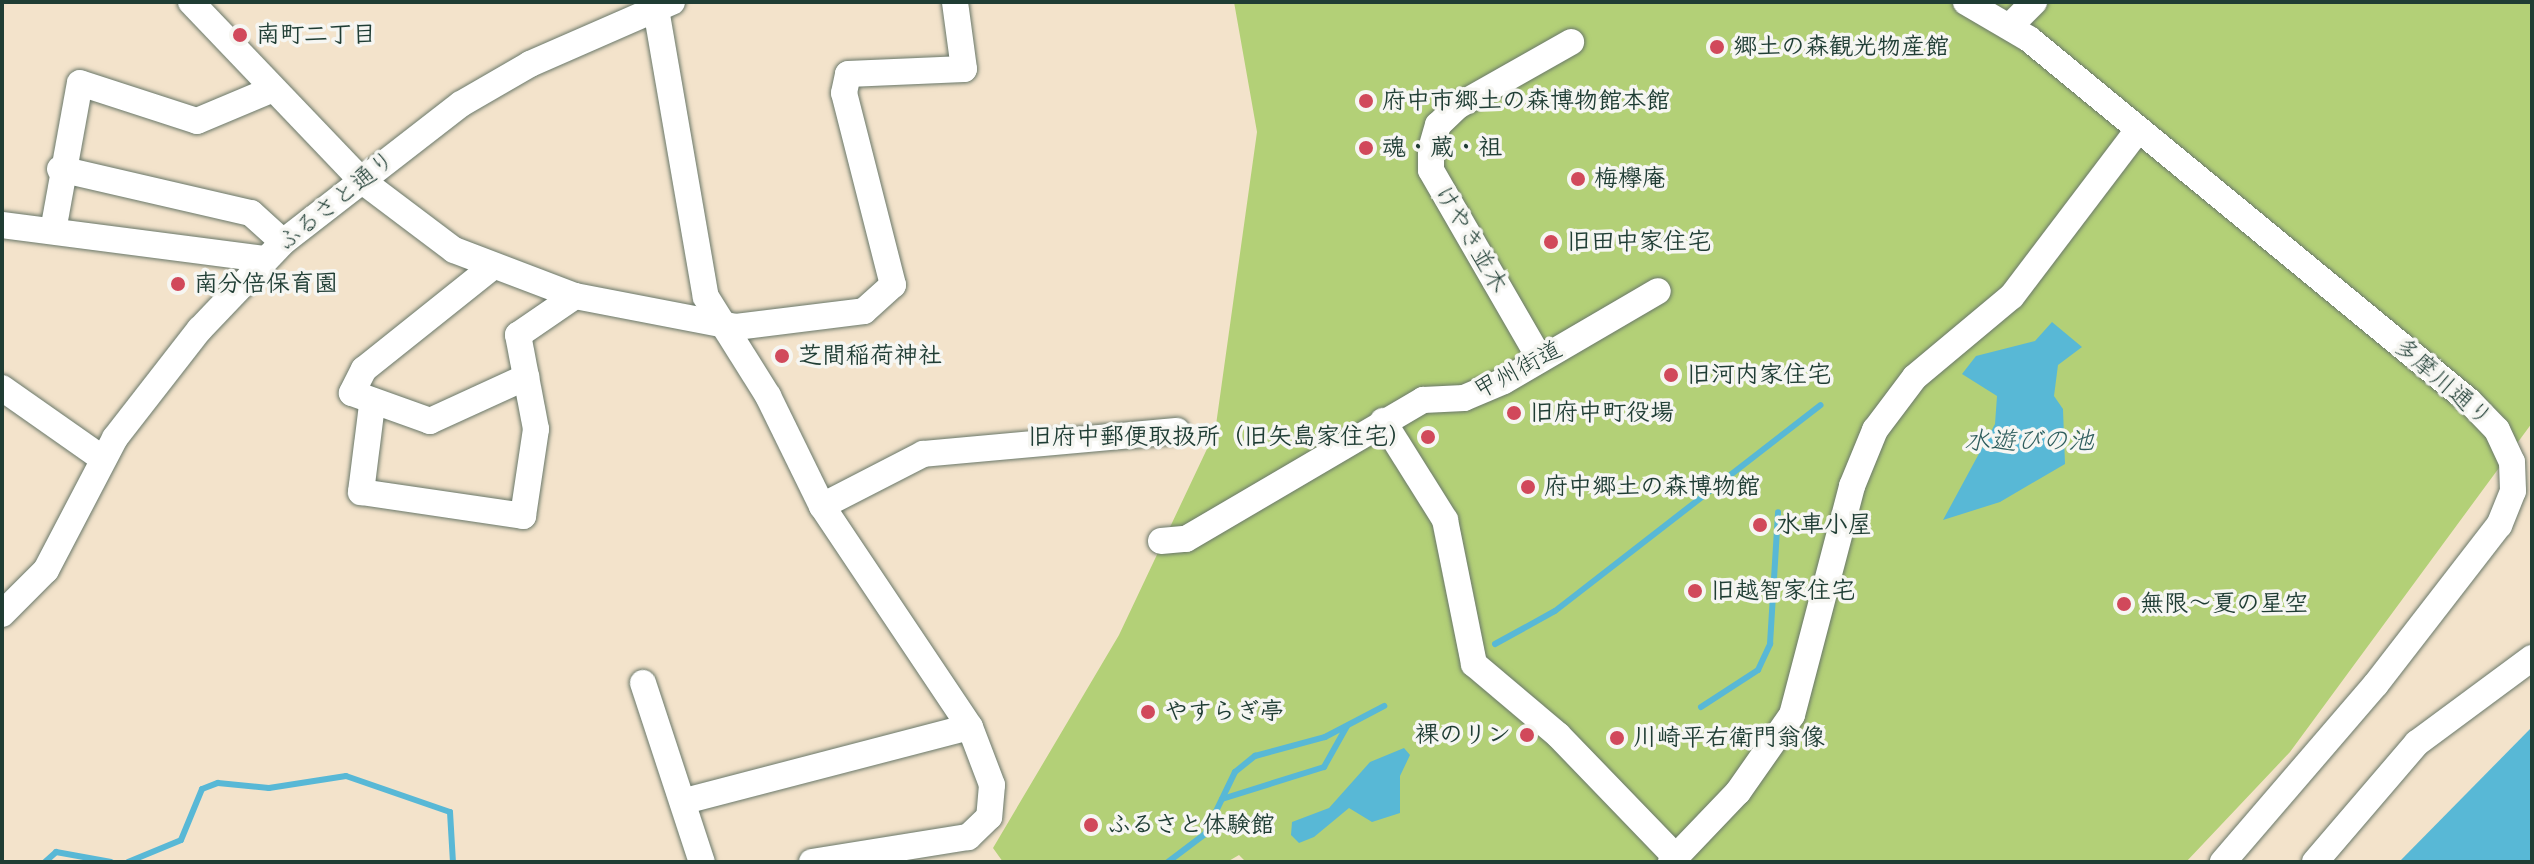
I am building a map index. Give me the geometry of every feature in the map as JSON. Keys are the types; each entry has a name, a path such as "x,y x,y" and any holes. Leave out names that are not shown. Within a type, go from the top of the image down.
{"street":[{"path":"191,2 361,180 454,250 575,296 718,322 826,320 864,311 893,285 844,93 848,74 964,69 955,2"},
{"path":"1966,2 2010,26 2034,2"},
{"path":"664,5 695,257 718,322 768,396 822,506 970,727 992,785 989,817 976,832 812,862"},
{"name":"ふるさと通り","path":"2,614 46,570 103,459 200,329 274,250 361,180 516,72 664,5"},
{"name":"多摩川通り","path":"2010,26 2486,415 2506,445 2514,476 2499,525 2469,566 2223,862"},
{"name":"けやき並木","path":"1540,359 1431,170 1431,149 1438,125 1468,98 1571,42"},
{"path":"53,231 60,169 80,83 197,121 273,89"},
{"path":"1383,421 1445,520 1474,664 1558,735 1673,859 1738,792 1792,715 1852,486 1875,430 1915,377 2012,296 2138,130"},
{"path":"60,169 251,213 274,250"},
{"path":"2,225 274,250"},
{"path":"492,267 364,369 352,393 372,405 430,421 526,377"},
{"name":"甲州街道","path":"1161,541 1186,539 1383,421 1423,400 1464,398 1540,359 1658,291"},
{"path":"372,405 361,492 523,516 536,429 518,335 575,296"},
{"path":"2,388 103,459"},
{"path":"822,506 923,454 1177,431"},
{"path":"2315,862 2417,743 2532,658"},
{"path":"643,683 685,801 702,862"},
{"path":"685,801 970,727"}],"green space":[{"path":"1234,2 2532,2 2532,423 2290,752 2186,862 1246,862 1239,855 1227,862 1003,862 993,848 1119,635 1215,432 1257,132"}],"water":[{"name":"水遊びの池","path":"2052,322 2082,347 2058,365 2054,396 2063,409 2065,464 2000,502 1943,520 1995,424 1997,396 1962,374 1976,356 2035,341"},
{"path":"2532,727 2532,862 2399,862"},
{"path":"1404,748 1410,755 1400,776 1400,813 1372,822 1349,808 1314,837 1299,843 1291,835 1292,822 1329,808 1370,762"}],"waterway":[{"path":"1495,644 1555,611 1821,405"},
{"path":"1701,707 1758,670 1770,644 1778,512"},
{"path":"1168,862 1205,834 1235,772 1255,756 1325,737 1384,706"},
{"path":"1222,799 1324,767 1347,726"},
{"path":"128,862 181,840 202,789 218,783 269,788 346,776 450,812 453,862"},
{"path":"45,862 56,852 111,862"}],"place":[{"name":"南町二丁目","path":"240,35"},
{"name":"郷土の森観光物産館","path":"1717,47"},
{"name":"府中市郷土の森博物館本館","path":"1366,101"},
{"name":"魂・蔵・祖","path":"1366,148"},
{"name":"梅欅庵","path":"1578,179"},
{"name":"旧田中家住宅","path":"1551,242"},
{"name":"南分倍保育園","path":"178,284"},
{"name":"芝間稲荷神社","path":"782,356"},
{"name":"旧河内家住宅","path":"1671,375"},
{"name":"旧府中町役場","path":"1514,413"},
{"name":"旧府中郵便取扱所（旧矢島家住宅）","path":"1428,437"},
{"name":"府中郷土の森博物館","path":"1528,487"},
{"name":"水車小屋","path":"1760,525"},
{"name":"旧越智家住宅","path":"1695,591"},
{"name":"無限～夏の星空","path":"2124,604"},
{"name":"やすらぎ亭","path":"1148,712"},
{"name":"裸のリン","path":"1527,735"},
{"name":"川崎平右衛門翁像","path":"1617,738"},
{"name":"ふるさと体験館","path":"1091,825"}]}
